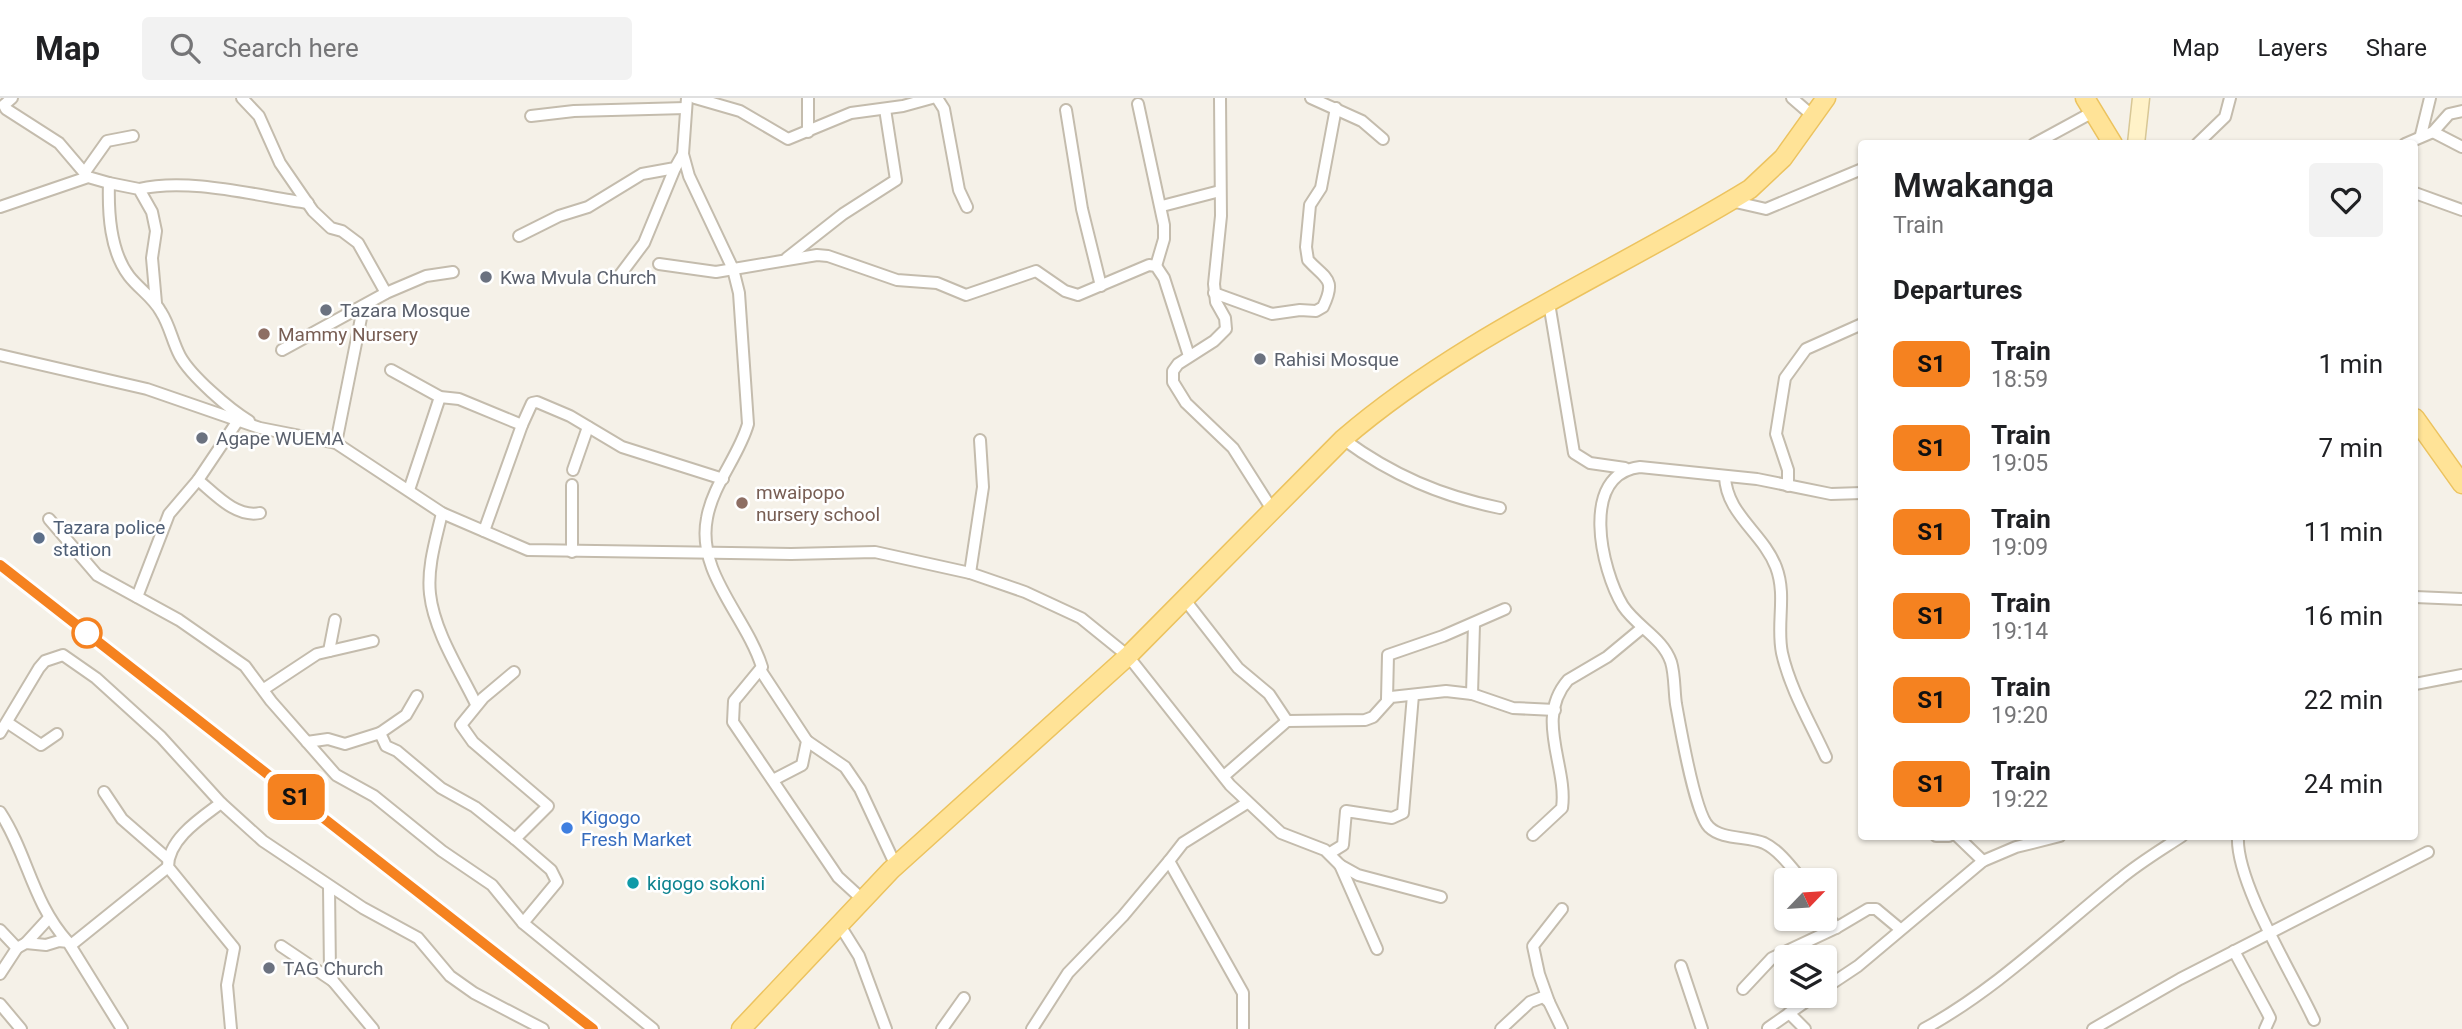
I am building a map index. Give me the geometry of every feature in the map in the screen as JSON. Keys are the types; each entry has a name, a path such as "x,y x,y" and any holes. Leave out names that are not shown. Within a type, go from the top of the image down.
{"main road":[{"path":"741,1029 862,899 1128,656 1343,439 1420,380 1549,303 1731,201 1775,167 1826,98"},
{"path":"2089,105 2111,140"},
{"path":"2418,422 2462,484"}],"street":[{"path":"242,98 259,116 280,163 319,219 358,243 386,293"},
{"path":"695,98 710,100 740,111 784,138 793,138 851,113 885,109 934,98 944,109 959,190 967,207"},
{"path":"808,98 808,132"},
{"path":"1220,98 1222,216 1214,293 1219,310 1225,318 1226,329 1214,341 1189,356 1173,370 1173,382 1180,396 1224,437 1273,511"},
{"path":"1308,98 1363,121 1383,139"},
{"path":"1792,98 1814,117"},
{"path":"2136,140 2141,98"},
{"path":"2201,140 2225,117 2231,98"},
{"path":"2421,135 2430,98"},
{"path":"6,102 60,143 86,174 109,183 139,189 158,184 187,186 308,203"},
{"path":"531,116 686,103 683,154 689,176 733,269 739,293 748,424 743,442 723,479 707,518 705,553 759,657 761,671 807,741 845,767 860,789 896,866"},
{"path":"1138,104 1161,206 1164,239 1156,266"},
{"path":"2041,140 2089,105"},
{"path":"1214,293 1272,314 1316,311 1322,307 1329,282 1325,273 1308,260 1306,238 1310,205 1321,188 1336,108"},
{"path":"782,262 843,215 896,180 885,109"},
{"path":"1066,110 1082,209 1101,286"},
{"path":"2412,140 2433,132 2449,114 2462,111"},
{"path":"2433,132 2462,147"},
{"path":"0,207 86,174 107,141 133,136"},
{"path":"620,275 645,243 683,154"},
{"path":"519,236 600,201 642,174 675,168"},
{"path":"1731,201 1766,209 1858,171"},
{"path":"109,183 113,240 130,278 156,303 170,326 182,359 233,412 260,428"},
{"path":"139,189 152,212 156,231 152,258 156,303"},
{"path":"1161,206 1220,191"},
{"path":"2418,194 2462,210"},
{"path":"659,264 716,272 828,256 897,280 937,283 966,295 1036,271 1065,291 1078,295 1143,266 1156,266"},
{"path":"1156,266 1164,278 1189,356"},
{"path":"282,350 386,293 426,276 453,272"},
{"path":"1549,303 1574,453 1590,463 1725,475 1831,494 1858,493"},
{"path":"336,443 363,308"},
{"path":"1788,486 1788,470 1776,433 1785,378 1806,349 1858,326"},
{"path":"0,355 147,388 237,422 336,443 442,513 528,550 705,553 875,551 970,573 1062,608 1098,630 1128,656 1247,803 1281,833 1329,853 1340,865 1358,875 1441,897"},
{"path":"391,370 440,397 459,399 522,425"},
{"path":"409,490 440,397"},
{"path":"484,531 522,425 534,401 640,454 723,479"},
{"path":"137,597 169,513 198,480 237,422"},
{"path":"573,470 588,427"},
{"path":"1343,439 1379,465 1425,487 1461,500 1500,508"},
{"path":"970,573 983,487 981,440"},
{"path":"1625,468 1614,477 1604,494 1602,533 1612,583 1623,606 1663,647 1672,666 1676,707 1702,817 1716,832 1767,844 1790,868"},
{"path":"1725,475 1726,488 1734,509 1759,535 1782,584 1782,652 1826,757"},
{"path":"198,480 237,510 247,514 260,513"},
{"path":"572,485 572,552"},
{"path":"442,513 430,569 430,595 439,624 476,704"},
{"path":"49,519 91,569 223,648 245,666 336,775 374,796 442,851 492,885 523,923 653,1029"},
{"path":"2418,597 2462,598"},
{"path":"1185,600 1238,668 1269,694 1287,721"},
{"path":"1287,721 1365,720 1373,717 1387,699 1388,655 1474,624 1505,609"},
{"path":"329,651 335,620"},
{"path":"1472,694 1474,624"},
{"path":"1533,835 1562,808 1552,737 1555,710 1562,688 1568,680 1607,657 1642,628"},
{"path":"264,689 303,661 329,651 373,641"},
{"path":"0,733 39,668 45,661 63,655 96,678 161,737 221,803 263,841 329,887 418,938 450,976 474,993 543,1029"},
{"path":"761,671 741,690 732,712 733,722 838,877 862,899"},
{"path":"514,672 476,704 462,722 465,732 548,806 515,839"},
{"path":"2418,683 2462,675"},
{"path":"1387,699 1446,691 1472,694 1513,708 1555,710"},
{"path":"1329,853 1343,845 1346,811 1392,818 1403,813 1413,695"},
{"path":"307,742 328,738 345,744 380,733 406,715 417,696"},
{"path":"1224,776 1280,730 1287,721"},
{"path":"8,723 41,745 57,734"},
{"path":"380,733 386,746 397,751 441,788 468,802 551,870 556,882 523,923"},
{"path":"774,780 802,765 807,741"},
{"path":"104,792 122,819 168,863 234,948 227,985 231,1029"},
{"path":"0,930 21,945 46,945 59,941 70,943 168,863 189,828 221,803"},
{"path":"1032,1029 1068,973 1183,843 1247,803"},
{"path":"0,812 10,828 48,919 70,943 122,1029"},
{"path":"1961,840 1983,861"},
{"path":"1837,980 1858,966 1983,861 2016,847 2044,840"},
{"path":"1924,1029 1961,1009 1994,985 2122,877 2176,840"},
{"path":"2238,840 2240,859 2271,933 2314,1020"},
{"path":"2093,1029 2234,951 2428,852"},
{"path":"1169,861 1243,993 1243,1029"},
{"path":"1340,865 1377,949"},
{"path":"329,887 329,966 333,981"},
{"path":"1838,927 1871,908 1900,929"},
{"path":"1562,909 1533,946 1539,974 1562,1029"},
{"path":"0,974 21,945 48,919"},
{"path":"839,924 859,956 886,1029"},
{"path":"1743,989 1772,958 1830,931"},
{"path":"281,946 333,981 373,1029"},
{"path":"2234,951 2270,1018 2265,1029"},
{"path":"1681,966 1702,1029"},
{"path":"1501,1029 1530,1002 1543,997 1549,1002"},
{"path":"942,1029 964,998"},
{"path":"0,1003 21,1029"},
{"path":"1768,1028 1796,1008"},
{"path":"1789,1013 1805,1029"}],"railway":[{"path":"0,565 593,1029"}],"train":[{"name":"S1","path":"0,565 593,1029"}],"place":[{"name":"Kwa Mvula Church","path":"486,277"},
{"name":"Tazara Mosque","path":"326,310"},
{"name":"Mammy Nursery","path":"264,334"},
{"name":"Rahisi Mosque","path":"1260,359"},
{"name":"Agape WUEMA","path":"202,438"},
{"name":"mwaipopo nursery school","path":"742,503"},
{"name":"Tazara police station","path":"39,538"},
{"name":"Kigogo Fresh Market","path":"567,828"},
{"name":"kigogo sokoni","path":"633,883"},
{"name":"TAG Church","path":"269,968"}]}
